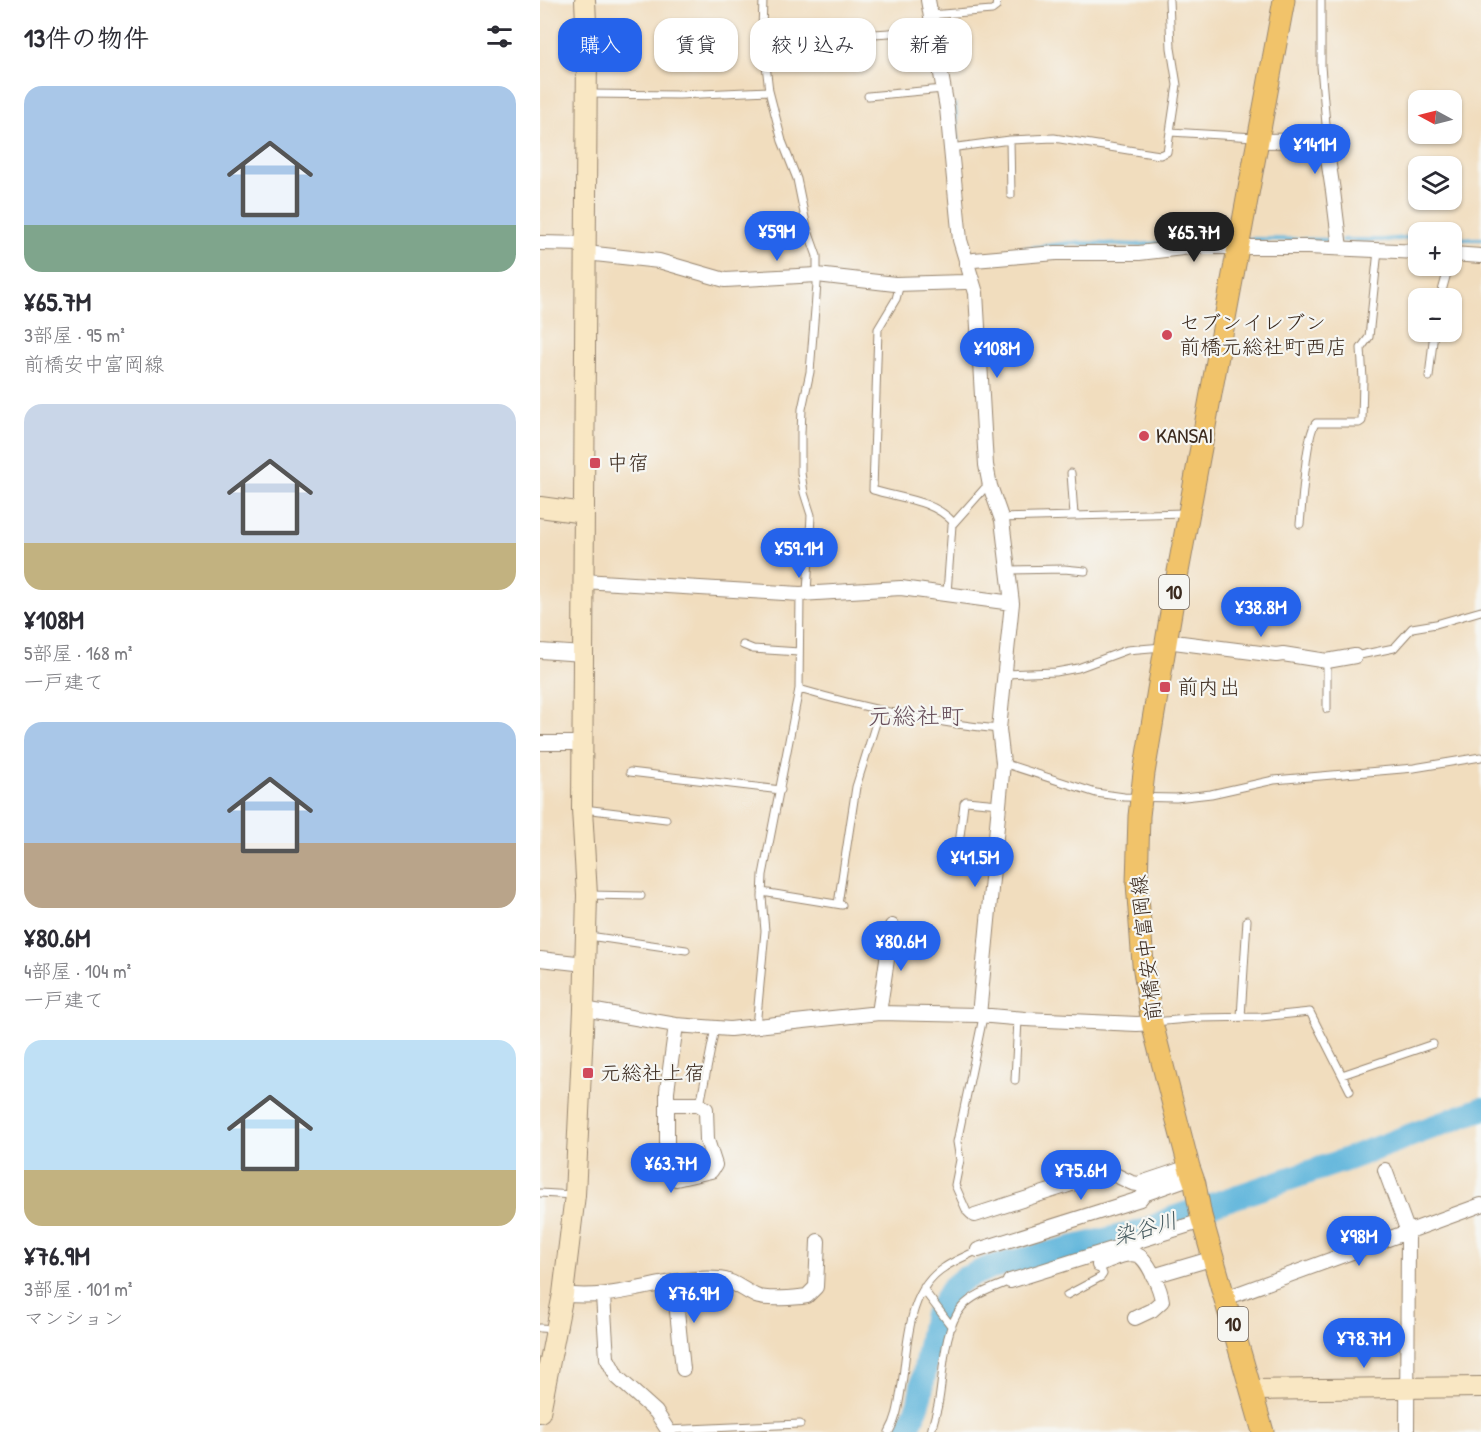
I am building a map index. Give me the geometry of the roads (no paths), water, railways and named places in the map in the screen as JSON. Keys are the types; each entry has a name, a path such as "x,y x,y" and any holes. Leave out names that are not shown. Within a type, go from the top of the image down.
{"main road":[{"path":"540,1412 549,1328 563,1294 575,1195 584,1010 587,895 582,809 587,94 585,0"},
{"name":"前橋安中富岡線","path":"1192,1176 1152,1023 1143,964 1137,906 1141,797 1165,644 1215,381 1236,249 1284,0"},
{"path":"540,507 584,513"},
{"name":"10","path":"1192,1176 1263,1432"},
{"path":"1252,1390 1481,1387"}],"street":[{"path":"928,0 931,18"},
{"path":"941,72 960,240 976,293 985,453 990,486 1001,518 1012,603 999,729 1003,763 980,1015"},
{"path":"1258,139 1325,141 1340,248"},
{"path":"540,243 586,248 659,261 725,280 817,275 900,285 972,280"},
{"path":"966,263 974,260 1056,253 1139,253 1191,248 1340,248 1408,251"},
{"path":"1462,255 1481,256"},
{"path":"584,581 803,594 901,588 1012,603"},
{"path":"1165,644 1283,654 1328,661 1355,656"},
{"path":"540,651 583,654"},
{"path":"540,743 583,743"},
{"path":"879,1013 892,926"},
{"path":"540,959 585,964"},
{"path":"584,1010 715,1028 756,1027 879,1013 1152,1023"},
{"path":"667,1104 700,1105 706,1109 707,1140 714,1157 714,1168 706,1173 676,1179 670,1174 667,1162 667,1104 676,1024"},
{"path":"1385,1170 1408,1232 1407,1432"},
{"path":"975,1215 1106,1173 1112,1173 1138,1184 1192,1176"},
{"path":"978,1251 1140,1199 1144,1194 1192,1176"},
{"path":"1226,1298 1481,1205"},
{"path":"1010,1281 1202,1218"},
{"path":"563,1294 603,1296 691,1279 721,1279 731,1281 759,1297 807,1296 816,1287 818,1241"},
{"path":"1099,1265 1136,1255 1144,1261 1153,1276 1162,1301 1152,1310 1135,1318"},
{"path":"1153,1276 1214,1258"},
{"path":"674,1282 682,1369"},
{"path":"603,1296 607,1358 617,1377 656,1412 668,1431"}],"lane":[{"path":"756,1027 765,931 763,875 799,689 803,594 811,515 801,473 802,410 810,372 817,275 817,256 807,228 797,179 782,141 769,91 762,30 763,0"},
{"path":"930,15 992,10 996,7 997,0"},
{"path":"950,147 1036,138 1073,140 1160,155 1167,152 1176,85 1171,48 1169,0"},
{"path":"1321,0 1321,76 1327,135 1325,141"},
{"path":"868,96 944,89"},
{"path":"587,94 679,95 769,91"},
{"path":"1170,132 1258,139"},
{"path":"1010,140 1011,195"},
{"path":"1300,524 1312,428 1316,423 1359,423 1362,421 1361,348 1369,337 1377,250"},
{"path":"900,285 896,299 878,329 873,490 918,501 953,522"},
{"path":"1429,377 1433,342"},
{"path":"1071,473 1074,515"},
{"path":"947,593 953,522 984,489 990,486"},
{"path":"1001,518 1189,514"},
{"path":"1008,570 1085,571"},
{"path":"1355,656 1394,648 1412,628 1436,624 1481,611"},
{"path":"1005,674 1056,672 1078,668 1127,650 1165,644"},
{"path":"743,645 753,649 799,652"},
{"path":"1327,709 1328,661"},
{"path":"799,689 880,710 972,727 999,729"},
{"path":"762,892 841,905 856,787 880,710"},
{"path":"1003,763 1096,793 1124,797 1176,798 1211,794 1274,780 1414,768 1481,757"},
{"path":"630,772 781,790"},
{"path":"957,861 964,803 966,801 999,804"},
{"path":"582,809 666,819"},
{"path":"587,895 641,896"},
{"path":"1241,1017 1248,920"},
{"path":"586,936 686,950"},
{"path":"1152,1023 1310,1012 1350,1091"},
{"path":"975,1215 967,1212 955,1181 960,1160 957,1142 982,1022 980,1015"},
{"path":"1015,1080 1018,1019"},
{"path":"700,1105 715,1028"},
{"path":"1342,1074 1433,1044"},
{"path":"540,1193 575,1195"},
{"path":"889,1432 897,1415 914,1311 925,1290 945,1266 978,1251"},
{"path":"1067,1295 1101,1277 1103,1274 1099,1265"},
{"path":"931,1432 938,1406 951,1325 959,1311 970,1300 1010,1281"},
{"path":"925,1290 951,1325"},
{"path":"668,1431 800,1424"}],"waterway":[{"path":"955,105 959,164"},
{"path":"1343,240 1408,238"},
{"path":"1014,250 1071,243 1136,245 1234,239"},
{"path":"1247,239 1336,240"},
{"path":"1462,239 1481,239"},
{"name":"染谷川","path":"906,1432 919,1403 934,1318 952,1288 963,1279 991,1267 1147,1230 1170,1219 1342,1161 1481,1109"}],"place":[{"name":"セブンイレブン 前橋元総社町西店","path":"1167,335"},
{"name":"KANSAI","path":"1144,436"},
{"name":"中宿","path":"595,463"},
{"name":"前内出","path":"1165,687"},
{"name":"元総社上宿","path":"588,1073"}],"district":[{"name":"元総社町","path":"916,716"}]}
